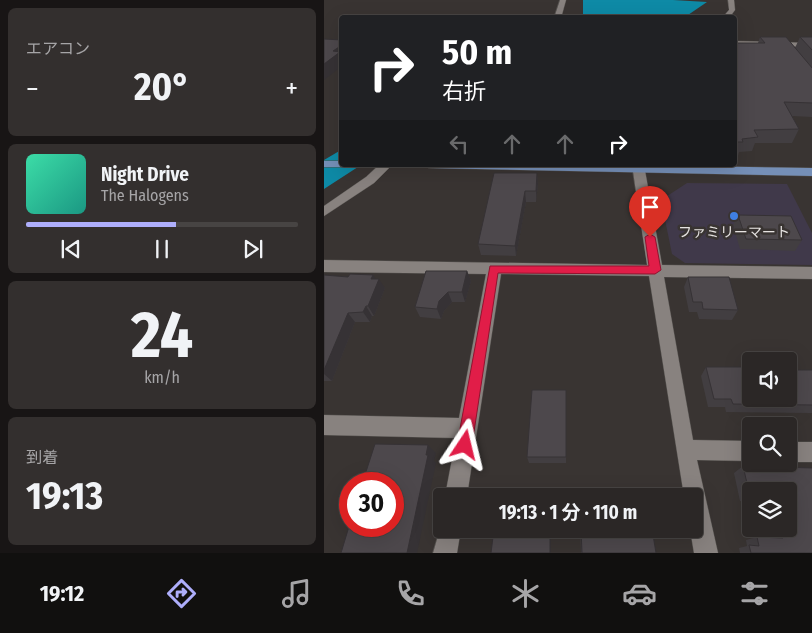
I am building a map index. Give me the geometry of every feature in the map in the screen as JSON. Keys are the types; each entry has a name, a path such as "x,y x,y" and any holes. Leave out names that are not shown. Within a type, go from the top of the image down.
{"main road":[{"path":"324,164 339,164"},
{"path":"638,167 812,172"}],"street":[{"path":"558,15 563,0"},
{"path":"728,15 732,10 732,0"},
{"path":"737,44 788,48 812,45"},
{"path":"324,212 370,180 384,167"},
{"path":"638,167 685,450 706,553"},
{"path":"324,266 812,273"},
{"path":"457,488 494,269"},
{"path":"324,425 468,428"},
{"path":"685,450 742,451"},
{"path":"797,452 812,452"},
{"path":"445,553 448,538"}],"shaded area":[{"name":"ファミリーマート","path":"687,183 787,184 812,233 812,265 685,263 672,254 661,200"}],"water":[{"path":"583,0 707,2 688,15 583,15"},
{"path":"339,151 339,167 358,167 324,189 324,160"}],"building":[{"path":"760,37 786,37 813,69 813,103 784,102 799,129 754,130 758,137 742,139 743,142 737,142 737,43 765,43"},
{"path":"800,37 813,37 813,51"},
{"path":"324,39 339,40 339,47 333,51 339,53 324,64"},
{"path":"494,173 537,173 536,191 525,191 515,246 478,244"},
{"path":"738,215 791,216 802,240 746,239"},
{"path":"426,271 467,271 462,292 448,292 439,301 437,309 415,307"},
{"path":"350,274 373,275 371,279 379,279 368,306 366,306 363,312 348,313 324,370 324,275 348,277"},
{"path":"688,277 729,277 738,310 703,309 702,302 693,302"},
{"path":"706,367 742,367 742,404 733,404 731,399 714,399"},
{"path":"797,370 813,370 813,405 797,405"},
{"path":"532,390 566,390 566,457 527,457"},
{"path":"375,444 428,445 426,455 428,455 407,553 341,553 346,537 404,537 404,472 366,472"},
{"path":"797,468 813,468 813,553 751,553 749,545 759,546 757,537 797,537 797,482 747,482 744,472 797,472"},
{"path":"493,538 550,538 550,553 491,553"},
{"path":"581,538 654,538 656,553 582,553"}],"place":[{"name":"ファミリーマート","path":"734,216"}],"route":[{"path":"465,445 494,269 655,270 650,237"}]}
